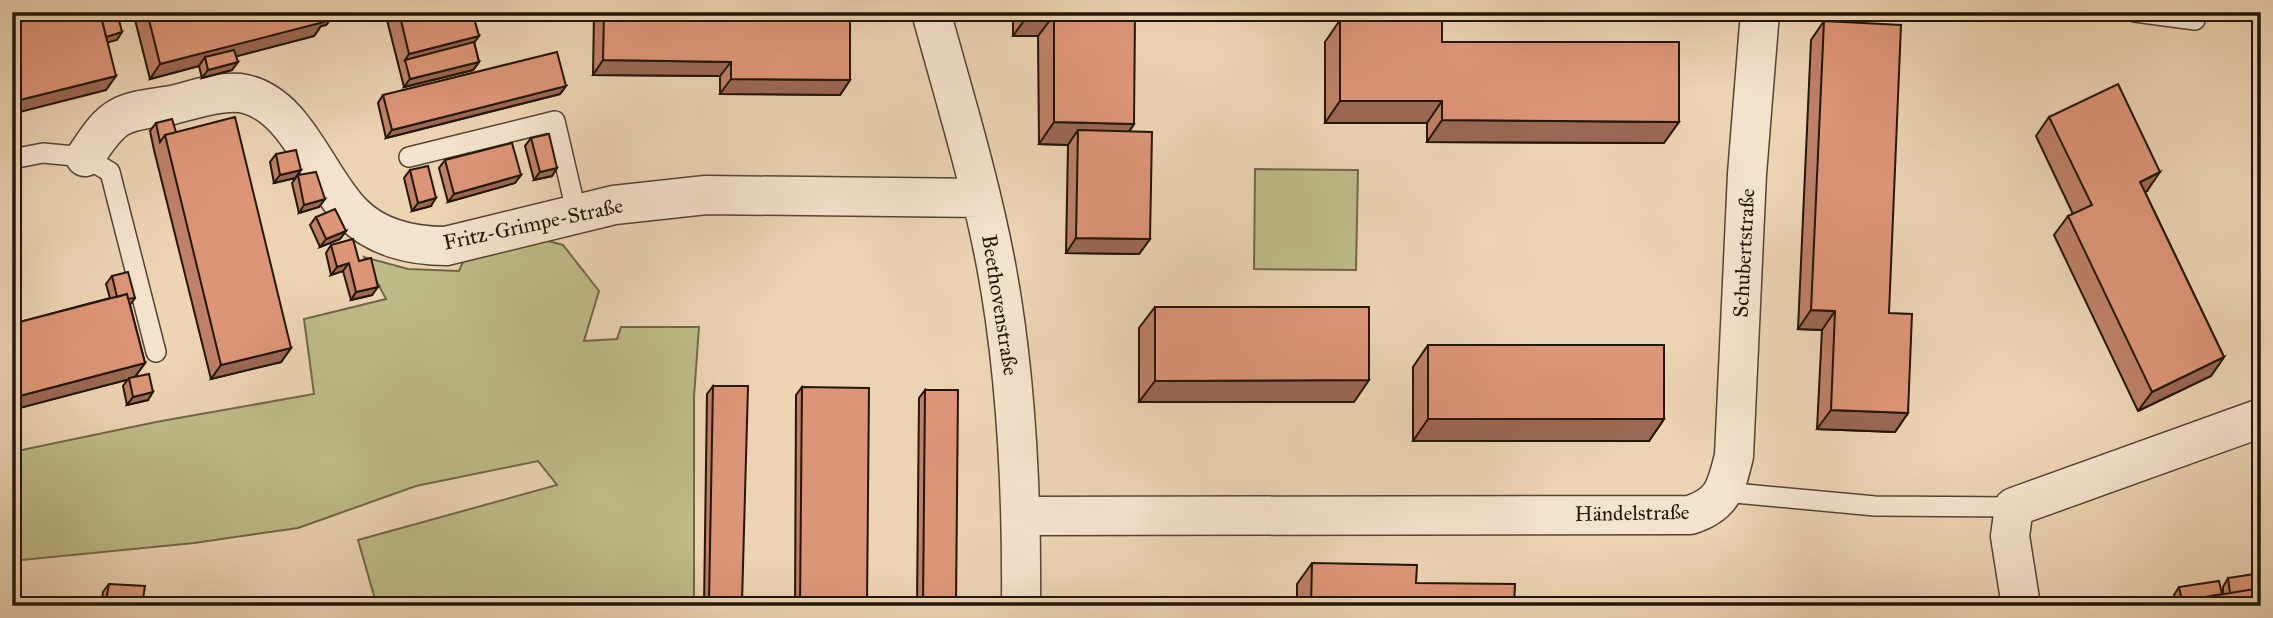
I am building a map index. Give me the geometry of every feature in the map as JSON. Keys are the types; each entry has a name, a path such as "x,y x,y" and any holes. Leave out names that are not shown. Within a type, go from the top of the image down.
{"street":[{"name":"Beethovenstraße","path":"931,12 997,267 1011,379 1021,516 1021,606"},
{"name":"Schubertstraße","path":"1724,492 1734,456 1748,174 1760,12"},
{"name":"Fritz-Grimpe-Straße","path":"85,157 106,129 121,117 209,96 239,93 261,100 281,113 352,213 372,229 420,246 446,246 614,205 706,195 981,198"},
{"path":"2021,606 2010,536 2014,506 2261,418"},
{"name":"Händelstraße","path":"1021,516 1690,514 1706,509 1724,492"}],"lane":[{"path":"2135,12 2195,20"},
{"path":"409,157 555,121 578,215"},
{"path":"12,159 43,153 85,157 110,172 156,352"},
{"path":"1724,492 1875,506 2014,506"}],"shaded area":[{"path":"1255,169 1358,170 1356,270 1254,269"},
{"path":"533,237 563,245 599,291 584,341 617,339 621,327 699,327 694,397 694,606 377,606 358,540 557,485 538,461 416,486 298,528 194,543 12,561 12,452 156,422 314,394 304,319 386,299 364,257 408,269 459,271 465,257"}],"building":[{"path":"34,12 100,12 116,76 12,102 12,18"},
{"path":"100,12 117,12 122,32 106,37"},
{"path":"147,12 322,12 324,22 160,64"},
{"path":"322,12 330,12 332,17 324,19"},
{"path":"399,12 472,12 479,36 409,54"},
{"path":"604,12 850,12 850,80 731,79 731,62 603,60"},
{"path":"1028,12 1107,12 1135,15 1134,124 1054,122 1054,15 1028,15"},
{"path":"1340,20 1442,20 1442,42 1679,42 1679,122 1442,120 1442,101 1340,101"},
{"path":"1824,21 1901,25 1889,313 1912,314 1908,413 1831,410 1835,311 1811,310"},
{"path":"474,42 479,62 410,79 405,60"},
{"path":"234,50 238,62 208,70 205,57"},
{"path":"557,52 566,86 392,130 383,95"},
{"path":"2118,84 2160,172 2140,182 2224,357 2152,392 2068,216 2092,205 2049,117"},
{"path":"235,117 291,348 221,365 165,135"},
{"path":"172,119 176,132 165,135 160,142 156,123"},
{"path":"1078,130 1152,132 1150,239 1076,238"},
{"path":"549,134 557,168 540,172 531,138"},
{"path":"512,143 521,175 454,194 445,160"},
{"path":"296,150 301,170 280,175 276,154"},
{"path":"428,166 436,198 418,203 410,170"},
{"path":"316,172 325,199 304,205 298,175"},
{"path":"335,209 346,231 326,239 316,217"},
{"path":"12,226 16,246 12,247"},
{"path":"353,239 359,261 371,258 378,287 356,292 349,263 337,267 331,245"},
{"path":"128,272 135,298 128,299 127,294 117,297 112,276"},
{"path":"127,294 145,363 12,398 12,324"},
{"path":"1155,307 1369,307 1369,380 1155,381"},
{"path":"1428,345 1664,345 1664,419 1428,419"},
{"path":"149,374 153,392 133,397 129,378"},
{"path":"713,386 748,386 742,602 709,602"},
{"path":"802,387 869,388 867,606 800,606"},
{"path":"925,390 958,390 956,606 896,606 923,605"},
{"path":"1312,563 1417,565 1416,583 1515,584 1514,606 1311,606"},
{"path":"2261,573 2261,588 2230,593 2228,578"},
{"path":"2219,581 2222,594 2182,601 2179,587"},
{"path":"109,584 145,586 142,606 105,606"},
{"path":"2261,588 2261,606 2151,606"},
{"path":"1614,604 1615,606 1514,606"}]}
